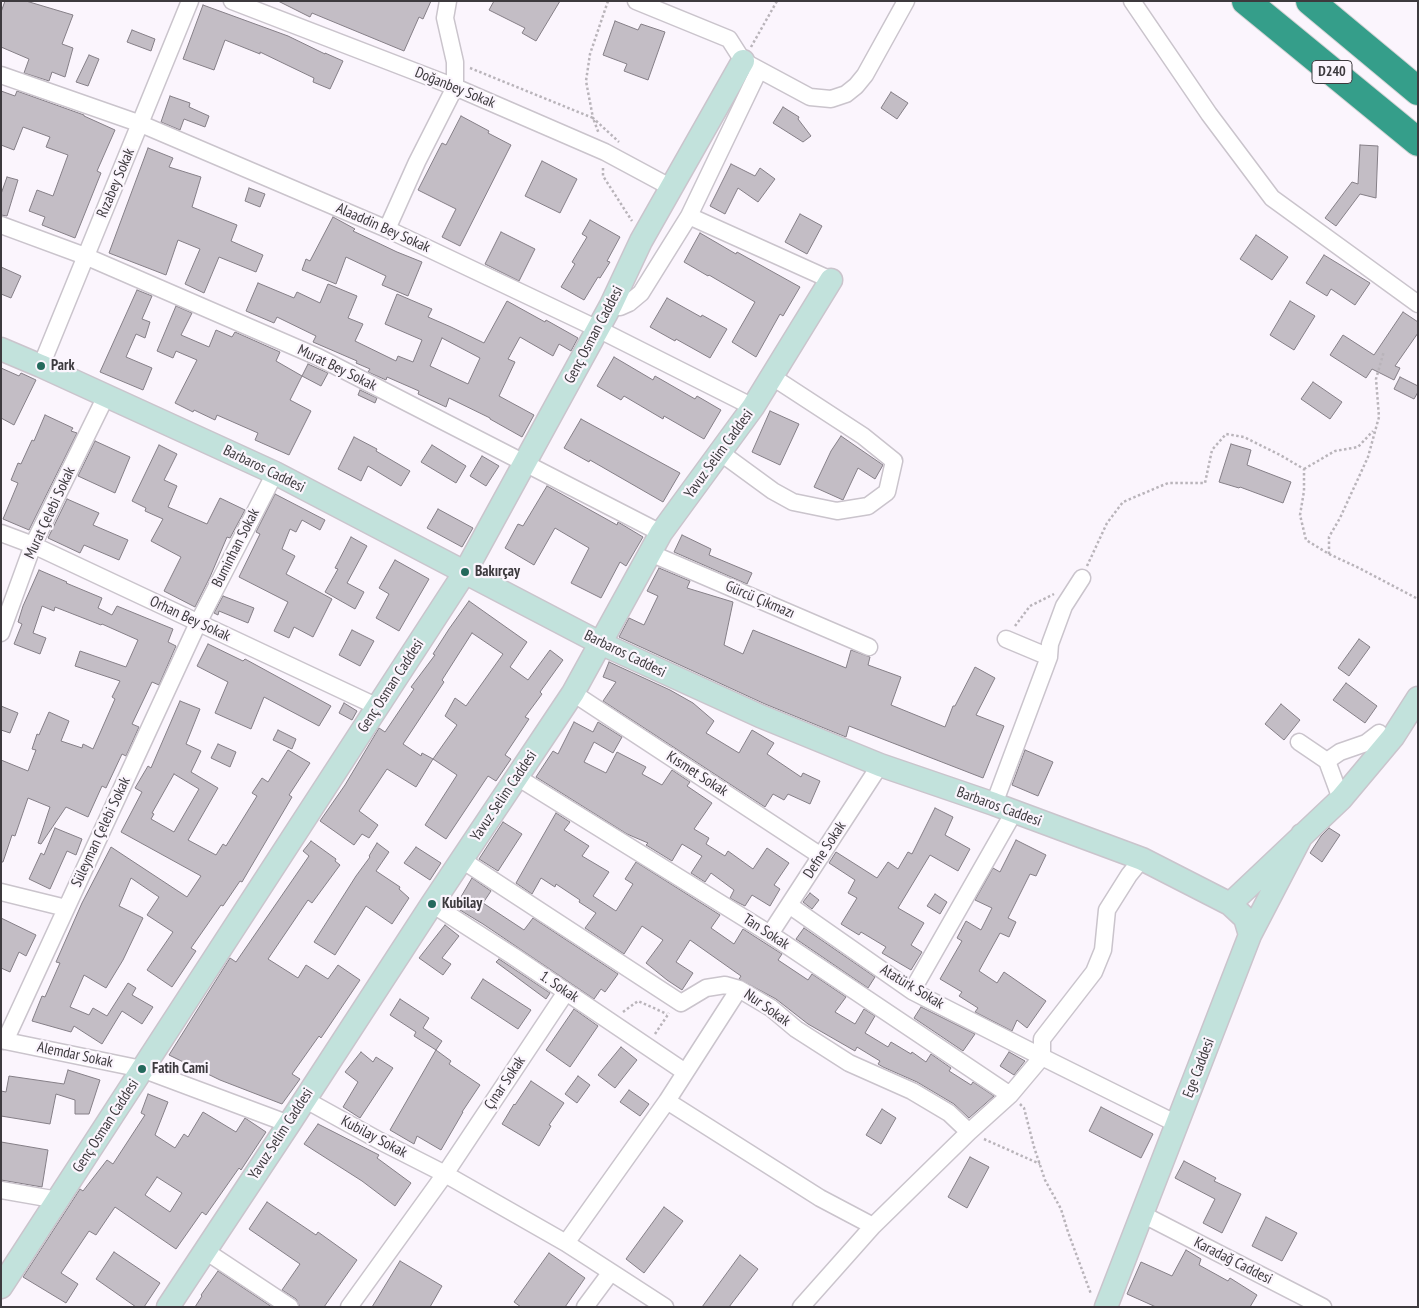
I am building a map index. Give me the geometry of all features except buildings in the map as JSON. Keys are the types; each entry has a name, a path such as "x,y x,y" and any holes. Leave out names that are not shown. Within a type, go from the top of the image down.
{"highway":[{"name":"D240","path":"1246,1 1418,142"},
{"name":"D240","path":"1310,1 1418,91"}],"street":[{"name":"Rızabey Sokak","path":"41,366 84,256 141,124 190,1"},
{"name":"Doğanbey Sokak","path":"232,1 455,87 605,152 672,188"},
{"path":"386,229 455,87 455,62 445,18 448,1"},
{"path":"636,1 729,39 751,65 810,96 831,100 846,94 865,75 906,1"},
{"path":"1132,1 1209,114 1272,198 1418,304"},
{"path":"611,305 620,307 630,303 641,293 688,216 751,65"},
{"name":"Genç Osman Caddesi","path":"1,1287 465,572 611,305 641,241 672,188 751,65"},
{"name":"Alaaddin Bey Sokak","path":"1,75 141,124 386,229 598,329 753,407"},
{"path":"688,216 831,280"},
{"name":"Murat Bey Sokak","path":"1,225 84,256 318,357 662,533"},
{"name":"Yavuz Selim Caddesi","path":"168,1307 432,904 573,693 662,533 753,407 831,280"},
{"name":"Barbaros Caddesi","path":"1,349 275,473 600,643 760,716 880,765 1004,808 1142,860 1230,904 1245,918 1250,935"},
{"path":"721,453 793,502 838,511 868,506 887,492 894,461 863,436 771,376"},
{"name":"Murat Çelebi Sokak","path":"1,633 33,545 106,396"},
{"name":"Buminhan Sokak","path":"198,623 275,473"},
{"name":"Orhan Bey Sokak","path":"1,533 33,545 378,707"},
{"name":"Gürcü Çıkmazı","path":"650,553 869,646"},
{"path":"912,991 1004,808 1049,658 1050,644 1064,606 1082,578"},
{"name":"Süleyman Çelebi Sokak","path":"3,1040 198,623"},
{"path":"1006,639 1049,658"},
{"name":"Kısmet Sokak","path":"573,693 822,856"},
{"name":"Ege Caddesi","path":"1230,904 1341,799 1393,737 1418,698"},
{"path":"1327,760 1340,752 1366,743 1379,733"},
{"path":"1299,742 1327,760 1341,799"},
{"name":"Defne Sokak","path":"770,934 880,765"},
{"name":"Tan Sokak","path":"518,777 770,934 1010,1095"},
{"name":"Ege Caddesi","path":"1099,1303 1142,1214 1250,935 1302,835"},
{"path":"462,860 681,1003"},
{"path":"800,1307 873,1226 969,1132 1010,1095 1042,1057 1042,1039 1094,972 1102,950 1107,910 1129,875 1142,860"},
{"path":"1,892 66,908"},
{"name":"1. Sokak","path":"432,904 685,1072"},
{"name":"Atatürk Sokak","path":"790,905 912,991 1177,1124"},
{"name":"Nur Sokak","path":"681,1003 706,988 725,985 739,989 771,1008 796,1029 842,1059 912,1091 949,1112 969,1132"},
{"path":"566,1244 666,1101 739,989"},
{"name":"Çınar Sokak","path":"349,1307 445,1174 566,992"},
{"name":"Alemdar Sokak","path":"3,1040 142,1069 289,1124"},
{"name":"Kubilay Sokak","path":"304,1099 445,1174 566,1244 665,1307"},
{"path":"666,1101 820,1198 873,1226"},
{"path":"1,1190 58,1200"},
{"name":"Karadağ Caddesi","path":"1142,1214 1323,1307"},
{"path":"204,1250 290,1307"},
{"path":"585,1307 611,1272"}],"path":[{"path":"593,118 586,80 590,54 608,1"},
{"path":"751,65 777,1"},
{"path":"455,62 593,118 622,144"},
{"path":"605,152 603,176 620,201 641,241"},
{"path":"1329,554 1329,537 1340,518 1368,457 1379,417 1376,379 1384,351"},
{"path":"1304,469 1335,451 1358,447 1374,430"},
{"path":"1006,639 1030,606 1082,578 1107,523 1123,502 1168,483 1205,483 1212,450 1226,434 1244,437 1304,469"},
{"path":"1304,469 1304,491 1300,515 1306,540 1329,554 1418,598"},
{"path":"610,1021 638,1000 667,1014"},
{"path":"648,1047 667,1014 681,1003"},
{"path":"1010,1095 1024,1108 1045,1180 1061,1209 1068,1232 1099,1303"},
{"path":"969,1132 1040,1164"}],"place":[{"name":"Park","path":"41,366"},
{"name":"Bakırçay","path":"465,572"},
{"name":"Kubilay","path":"432,904"},
{"name":"Fatih Cami","path":"142,1069"}]}
